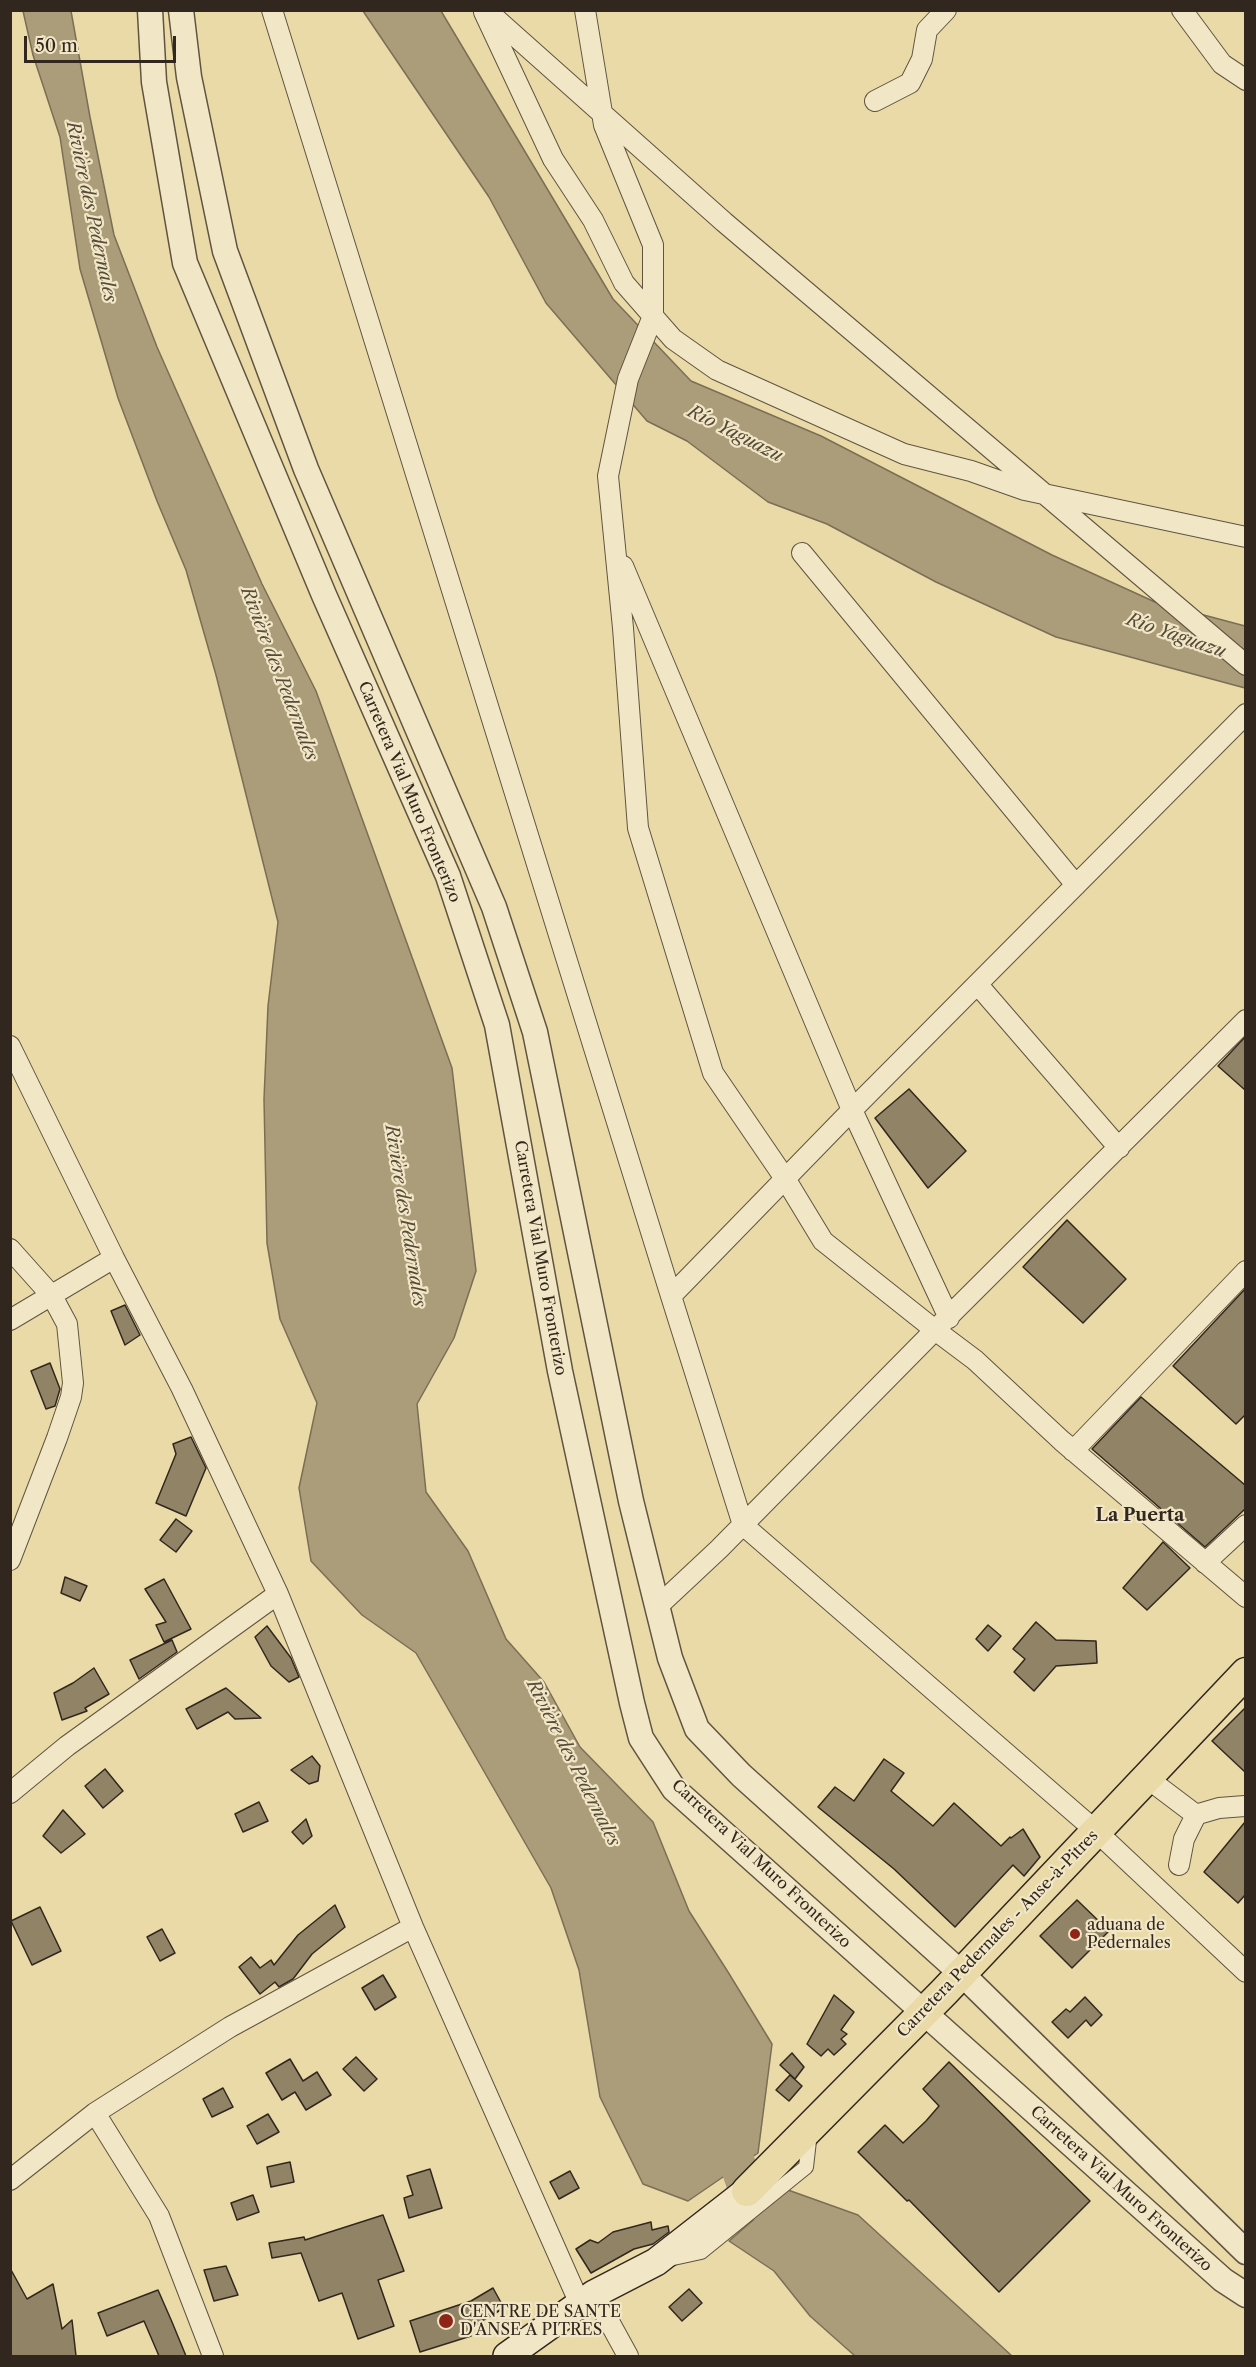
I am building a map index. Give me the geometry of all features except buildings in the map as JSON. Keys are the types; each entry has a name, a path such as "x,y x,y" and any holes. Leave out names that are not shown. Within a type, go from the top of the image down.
{"main road":[{"name":"Carretera Pedernales - Anse-à-Pitres","path":"747,2192 1097,1832 1245,1673"},
{"path":"507,2356 587,2299 656,2262 747,2192"}],"street":[{"name":"Carretera Vial Muro Fronterizo","path":"150,10 154,82 185,263 324,595 448,876 497,1025 560,1371 641,1738 674,1789 1223,2280 1245,2295"},
{"name":"Carretera Vial Muro Fronterizo","path":"182,10 189,77 225,251 306,469 494,907 535,1032 631,1500 670,1658 697,1729 741,1775 961,1973 1245,2252"},
{"path":"272,10 743,1525 1097,1832 1245,1972"},
{"path":"484,10 724,222 1245,664"},
{"path":"484,10 553,159 593,220 624,283 673,339 717,370 904,454 971,471 1025,490 1245,537"},
{"path":"585,10 600,111 653,245 653,316 628,379 608,476 638,828 713,1074 786,1180 823,1241 942,1324 975,1360 1073,1451 1245,1597"},
{"path":"875,101 910,82 922,59 927,30 946,10"},
{"path":"1182,10 1222,64 1245,80"},
{"path":"615,546 942,1324"},
{"path":"802,553 1076,885"},
{"path":"671,1296 1245,714"},
{"path":"978,985 1119,1148"},
{"path":"657,1607 743,1525 1245,1020"},
{"path":"10,1046 114,1258 182,1389 278,1594 413,1927 587,2299 628,2356"},
{"path":"10,1249 52,1296 67,1324 73,1383 71,1397 57,1438 10,1560"},
{"path":"10,1320 114,1258"},
{"path":"1073,1451 1245,1271"},
{"path":"1205,1563 1245,1525"},
{"path":"10,1793 67,1746 278,1594"},
{"path":"1147,1778 1195,1815"},
{"path":"1179,1865 1184,1839 1195,1815 1219,1808 1245,1806"},
{"path":"10,2180 95,2113 230,2027 413,1927"},
{"path":"95,2113 159,2216 213,2356"},
{"path":"656,2262 701,2252 806,2167 810,2129"}],"water":[{"path":"23,11 71,11 114,235 157,347 262,584 316,691 452,1068 476,1271 454,1338 417,1404 426,1492 468,1551 506,1639 544,1682 580,1747 653,1822 689,1911 772,2044 758,2153 688,2201 643,2184 600,2097 579,1970 551,1888 416,1653 362,1615 311,1561 299,1488 317,1403 280,1319 267,1243 264,1099 268,1006 278,922 216,675 186,570 118,398 80,269 60,137 33,55"},
{"name":"Río Yaguazu","path":"363,11 441,11 613,299 691,381 821,436 1052,555 1155,602 1245,626 1245,688 1056,637 936,582 827,524 768,502 687,441 647,421 546,303 489,197"},
{"path":"788,2190 858,2215 1012,2356 855,2356 810,2316 774,2271 729,2241"}],"waterway":[{"name":"Rivière des Pedernales","path":"722,2120 747,2191 807,2238"}],"place":[{"name":"aduana de Pedernales","path":"1075,1934"},
{"name":"CENTRE DE SANTE D'ANSE A PITRES","path":"446,2321"}],"district":[{"name":"La Puerta","path":"1140,1516"}]}
